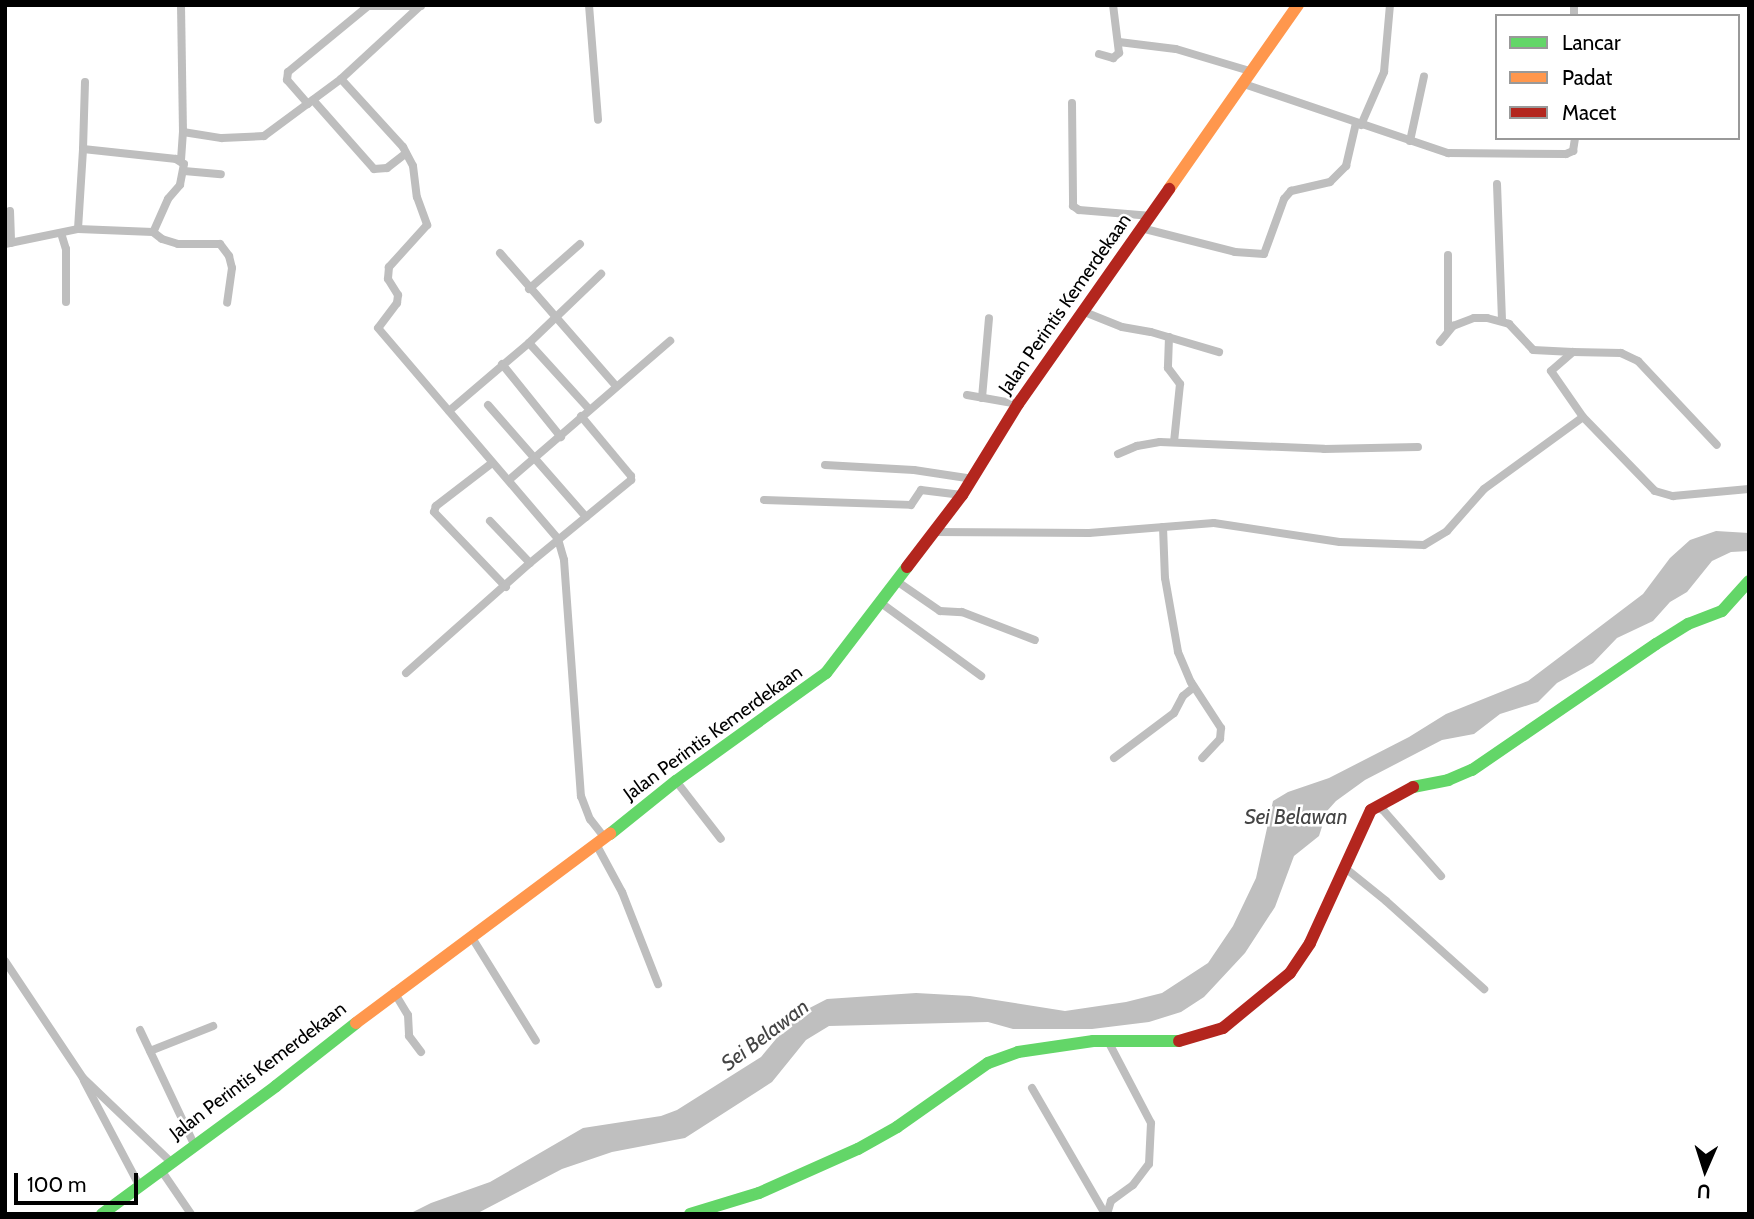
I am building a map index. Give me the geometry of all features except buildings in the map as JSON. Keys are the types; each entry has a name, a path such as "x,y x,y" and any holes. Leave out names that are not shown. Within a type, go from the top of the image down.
{"main road":[{"name":"Jalan Perintis Kemerdekaan","path":"102,1214 276,1086 394,992 600,841 676,781 818,681 898,582 962,495 1018,404 1298,5"},
{"path":"690,1214 759,1193 858,1149 897,1127 950,1087 988,1063 1029,1050 1108,1041 1187,1041 1223,1028 1290,973 1310,943 1363,821 1375,807 1408,788 1448,780 1472,770 1656,644 1688,624 1722,611 1749,581"}],"street":[{"path":"153,232 168,200 180,185 184,171 181,160 181,5"},
{"path":"589,5 597,120"},
{"path":"1099,54 1117,57 1119,42 1113,5"},
{"path":"1141,228 1235,252 1264,254 1284,199 1292,191 1330,182 1346,166 1359,124 1384,72 1390,5"},
{"path":"406,153 387,169 374,169 286,75 363,6 422,6"},
{"path":"183,132 222,138 264,136 341,79 422,6"},
{"path":"1119,42 1176,48 1250,71"},
{"path":"1410,141 1424,76"},
{"path":"341,79 406,153 413,166 417,197 427,225 389,267 388,279 398,295 397,303 378,328 558,539 564,560 581,796 658,984"},
{"path":"78,229 85,82"},
{"path":"1241,83 1410,141 1457,154 1566,154 1573,151 1575,140"},
{"path":"1072,103 1073,206 1079,210 1152,216"},
{"path":"83,149 181,160"},
{"path":"184,171 221,174"},
{"path":"1497,184 1502,320"},
{"path":"10,211 8,243 78,229 153,232 162,239 178,244 220,244 229,256 232,268 228,303"},
{"path":"61,233 66,249 66,302"},
{"path":"529,289 580,244"},
{"path":"500,253 616,386"},
{"path":"1448,255 1448,330"},
{"path":"449,411 529,343 601,274"},
{"path":"1082,311 1122,327 1219,352"},
{"path":"982,398 989,318"},
{"path":"1440,342 1448,330 1474,318 1502,320 1533,350 1613,351 1631,356 1717,445"},
{"path":"1169,337 1168,368 1180,384 1174,442"},
{"path":"509,480 670,341"},
{"path":"529,343 589,409"},
{"path":"1573,352 1551,373 1583,417 1655,491 1673,496 1749,489"},
{"path":"502,364 561,437"},
{"path":"967,395 1018,404"},
{"path":"488,405 586,517"},
{"path":"405,673 558,539 628,483 631,476 581,416"},
{"path":"933,532 1089,533 1214,523 1340,542 1423,545 1447,531 1484,489 1583,417"},
{"path":"1118,454 1146,443 1174,442 1324,449 1418,447"},
{"path":"492,463 436,506 434,512 506,587"},
{"path":"824,465 914,470 973,479"},
{"path":"764,500 911,505 921,490 962,495"},
{"path":"490,521 530,563"},
{"path":"1163,527 1170,617 1178,652 1194,687 1221,728 1220,739 1202,758"},
{"path":"898,582 940,611 962,612 1035,640"},
{"path":"881,603 981,676"},
{"path":"1114,758 1174,713 1183,696 1194,687"},
{"path":"676,781 721,839"},
{"path":"1375,807 1383,810 1441,876"},
{"path":"1344,867 1387,901 1484,989"},
{"path":"471,936 536,1041"},
{"path":"5,961 83,1078 139,1185"},
{"path":"394,992 408,1015 409,1036 421,1052"},
{"path":"150,1051 213,1026"},
{"path":"141,1030 194,1144"},
{"path":"1106,1214 1111,1201 1133,1185 1149,1164 1151,1123 1108,1041"},
{"path":"83,1078 165,1166 191,1214"},
{"path":"1032,1088 1106,1214"}],"water":[{"name":"Sei Belawan","path":"1716,531 1749,533 1749,551 1731,552 1712,561 1687,592 1670,602 1653,621 1617,638 1593,663 1557,683 1538,702 1500,714 1474,734 1442,740 1365,780 1336,801 1327,811 1319,836 1294,856 1275,907 1245,953 1204,997 1181,1012 1149,1022 1092,1029 1013,1029 988,1022 829,1026 806,1040 772,1082 685,1138 612,1152 562,1169 476,1214 409,1214 431,1203 490,1182 583,1128 661,1116 677,1110 761,1057 796,1015 827,999 916,993 970,996 1065,1011 1126,1002 1162,993 1208,963 1233,926 1256,878 1273,801 1288,792 1329,778 1409,737 1446,714 1528,681 1643,594 1670,558 1690,540"}],"traffic: fast":[{"path":"610,834 676,781 826,673 907,567"},
{"path":"1413,787 1448,780 1472,770 1656,644 1688,624 1722,611 1749,581"},
{"path":"102,1214 276,1086 356,1023"},
{"path":"690,1214 759,1193 858,1149 897,1127 988,1063 1018,1052 1093,1041 1179,1041"}],"traffic: slow":[{"path":"1169,189 1298,5"},
{"path":"356,1023 610,834"}],"traffic: jam":[{"path":"907,567 962,495 1018,404 1169,189"},
{"path":"1179,1041 1223,1028 1290,973 1310,943 1371,810 1413,787"}]}
